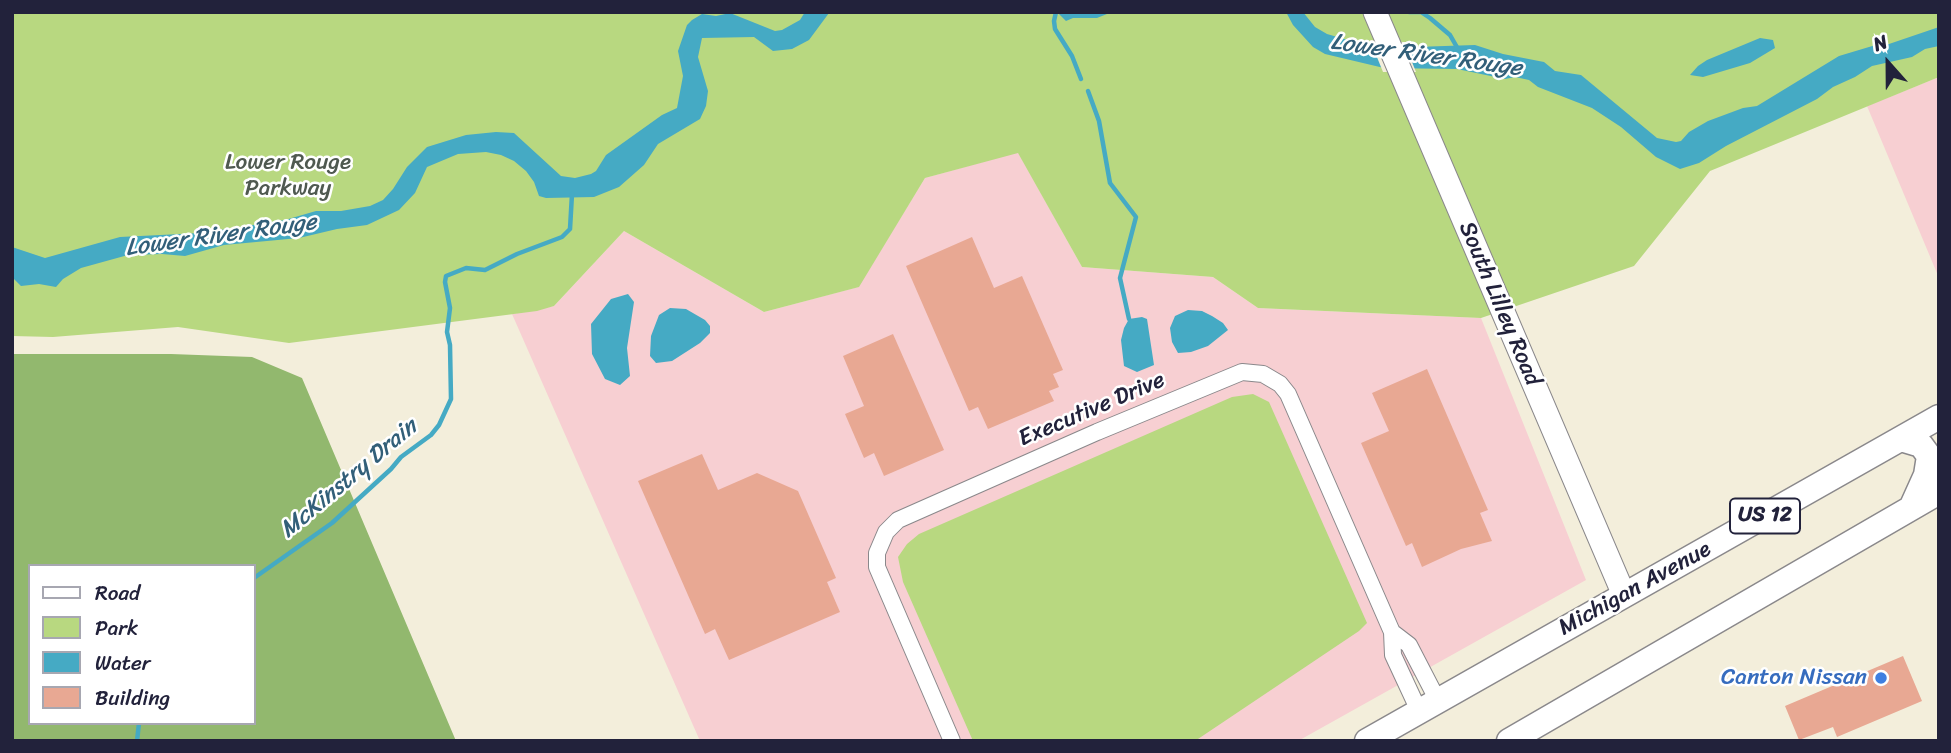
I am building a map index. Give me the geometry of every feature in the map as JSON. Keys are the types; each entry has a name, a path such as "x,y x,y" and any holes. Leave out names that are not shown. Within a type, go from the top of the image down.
{"main road":[{"name":"Michigan Avenue","path":"1367,741 1939,417"},
{"path":"1901,439 1921,445 1929,456 1926,475 1912,506"},
{"name":"US 12","path":"1509,741 1939,492"}],"street":[{"name":"South Lilley Road","path":"1375,12 1624,595"},
{"name":"Executive Drive","path":"952,741 877,567 877,553 886,532 898,520 1097,432 1242,372 1263,374 1280,384 1288,394 1392,632 1393,655 1428,706"}],"shaded area":[{"path":"1939,77 1939,278 1867,106"},
{"path":"1018,152 1082,267 1213,277 1258,308 1481,318 1586,580 1298,741 700,741 512,314 554,306 624,231 764,312 858,287 925,178"}],"green space":[{"name":"Lower Rouge Parkway","path":"12,12 1939,12 1939,77 1710,171 1634,266 1481,318 1258,308 1213,277 1082,267 1018,153 925,178 859,287 764,312 624,231 554,306 537,311 289,343 178,327 53,337 12,336"},
{"path":"12,354 252,357 302,378 456,741 12,741"},
{"path":"1253,394 1269,402 1367,623 1195,741 973,741 903,582 898,557 907,544 919,534 1232,397"}],"water":[{"name":"Lower River Rouge","path":"805,12 829,13 809,40 792,49 773,51 754,37 702,38 698,57 708,91 706,106 700,119 658,144 644,165 619,187 594,197 539,196 534,182 514,161 486,152 458,154 427,167 415,193 399,210 367,225 299,238 224,245 185,256 128,255 81,268 63,279 56,287 39,284 21,286 12,277 12,247 45,258 120,237 201,233 285,220 316,211 341,211 370,206 383,200 407,167 427,147 466,135 514,133 561,176 575,178 591,174 606,155 662,115 677,108 683,76 678,51 687,25 692,20 702,14 716,16 730,13 775,31 800,20"},
{"path":"1057,12 1112,12 1097,18 1073,18 1066,21"},
{"name":"Lower River Rouge","path":"1286,12 1303,12 1315,27 1327,34 1358,43 1415,47 1475,45 1544,62 1555,71 1581,75 1657,138 1676,142 1708,121 1743,108 1757,106 1839,56 1879,44 1889,44 1939,27 1939,46 1925,49 1912,57 1872,66 1699,163 1680,169 1656,157 1621,127 1592,108 1538,87 1529,80 1515,77 1505,79 1457,69 1384,68 1325,54 1313,47 1293,25"},
{"path":"1760,38 1773,40 1775,48 1750,63 1703,77 1690,75 1707,60"},
{"path":"628,294 634,302 627,348 630,376 620,385 605,379 592,354 591,324 611,299"},
{"path":"670,308 686,309 705,320 710,326 710,333 700,343 672,361 656,363 650,356 651,336 659,315"},
{"path":"1188,310 1202,311 1212,316 1228,330 1208,346 1178,353 1172,342 1170,328 1175,316"},
{"path":"1129,319 1147,319 1154,365 1137,372 1124,366 1121,340"}],"pier":[{"path":"1370,40 1404,42 1416,72 1383,72"}],"building":[{"path":"972,237 994,288 1022,276 1063,370 1053,374 1059,387 1049,391 1054,401 988,429 978,407 969,411 906,266"},
{"path":"893,334 944,450 884,476 874,453 864,458 845,414 864,406 843,356"},
{"path":"1427,369 1488,510 1480,513 1492,541 1461,549 1422,567 1412,543 1406,546 1361,443 1389,431 1372,393"},
{"path":"702,454 718,490 757,473 798,491 836,578 827,582 840,612 729,660 715,629 705,634 638,481"},
{"name":"Canton Nissan","path":"1903,656 1922,701 1837,737 1833,727 1799,740 1785,706"}],"waterway":[{"path":"1056,12 1055,29 1072,56 1081,79"},
{"name":"Lower River Rouge","path":"1409,12 1421,12 1430,18 1450,35 1458,49"},
{"path":"1088,91 1099,121 1110,183 1136,217 1120,278 1129,319"},
{"name":"McKinstry Drain","path":"256,577 332,523 439,425 451,399 450,345 447,332 450,308 446,276 466,268 485,270 517,254 562,237 570,229 572,194"},
{"name":"McKinstry Drain","path":"137,741 139,725"}],"place":[{"name":"Canton Nissan","path":"1881,678"}]}
